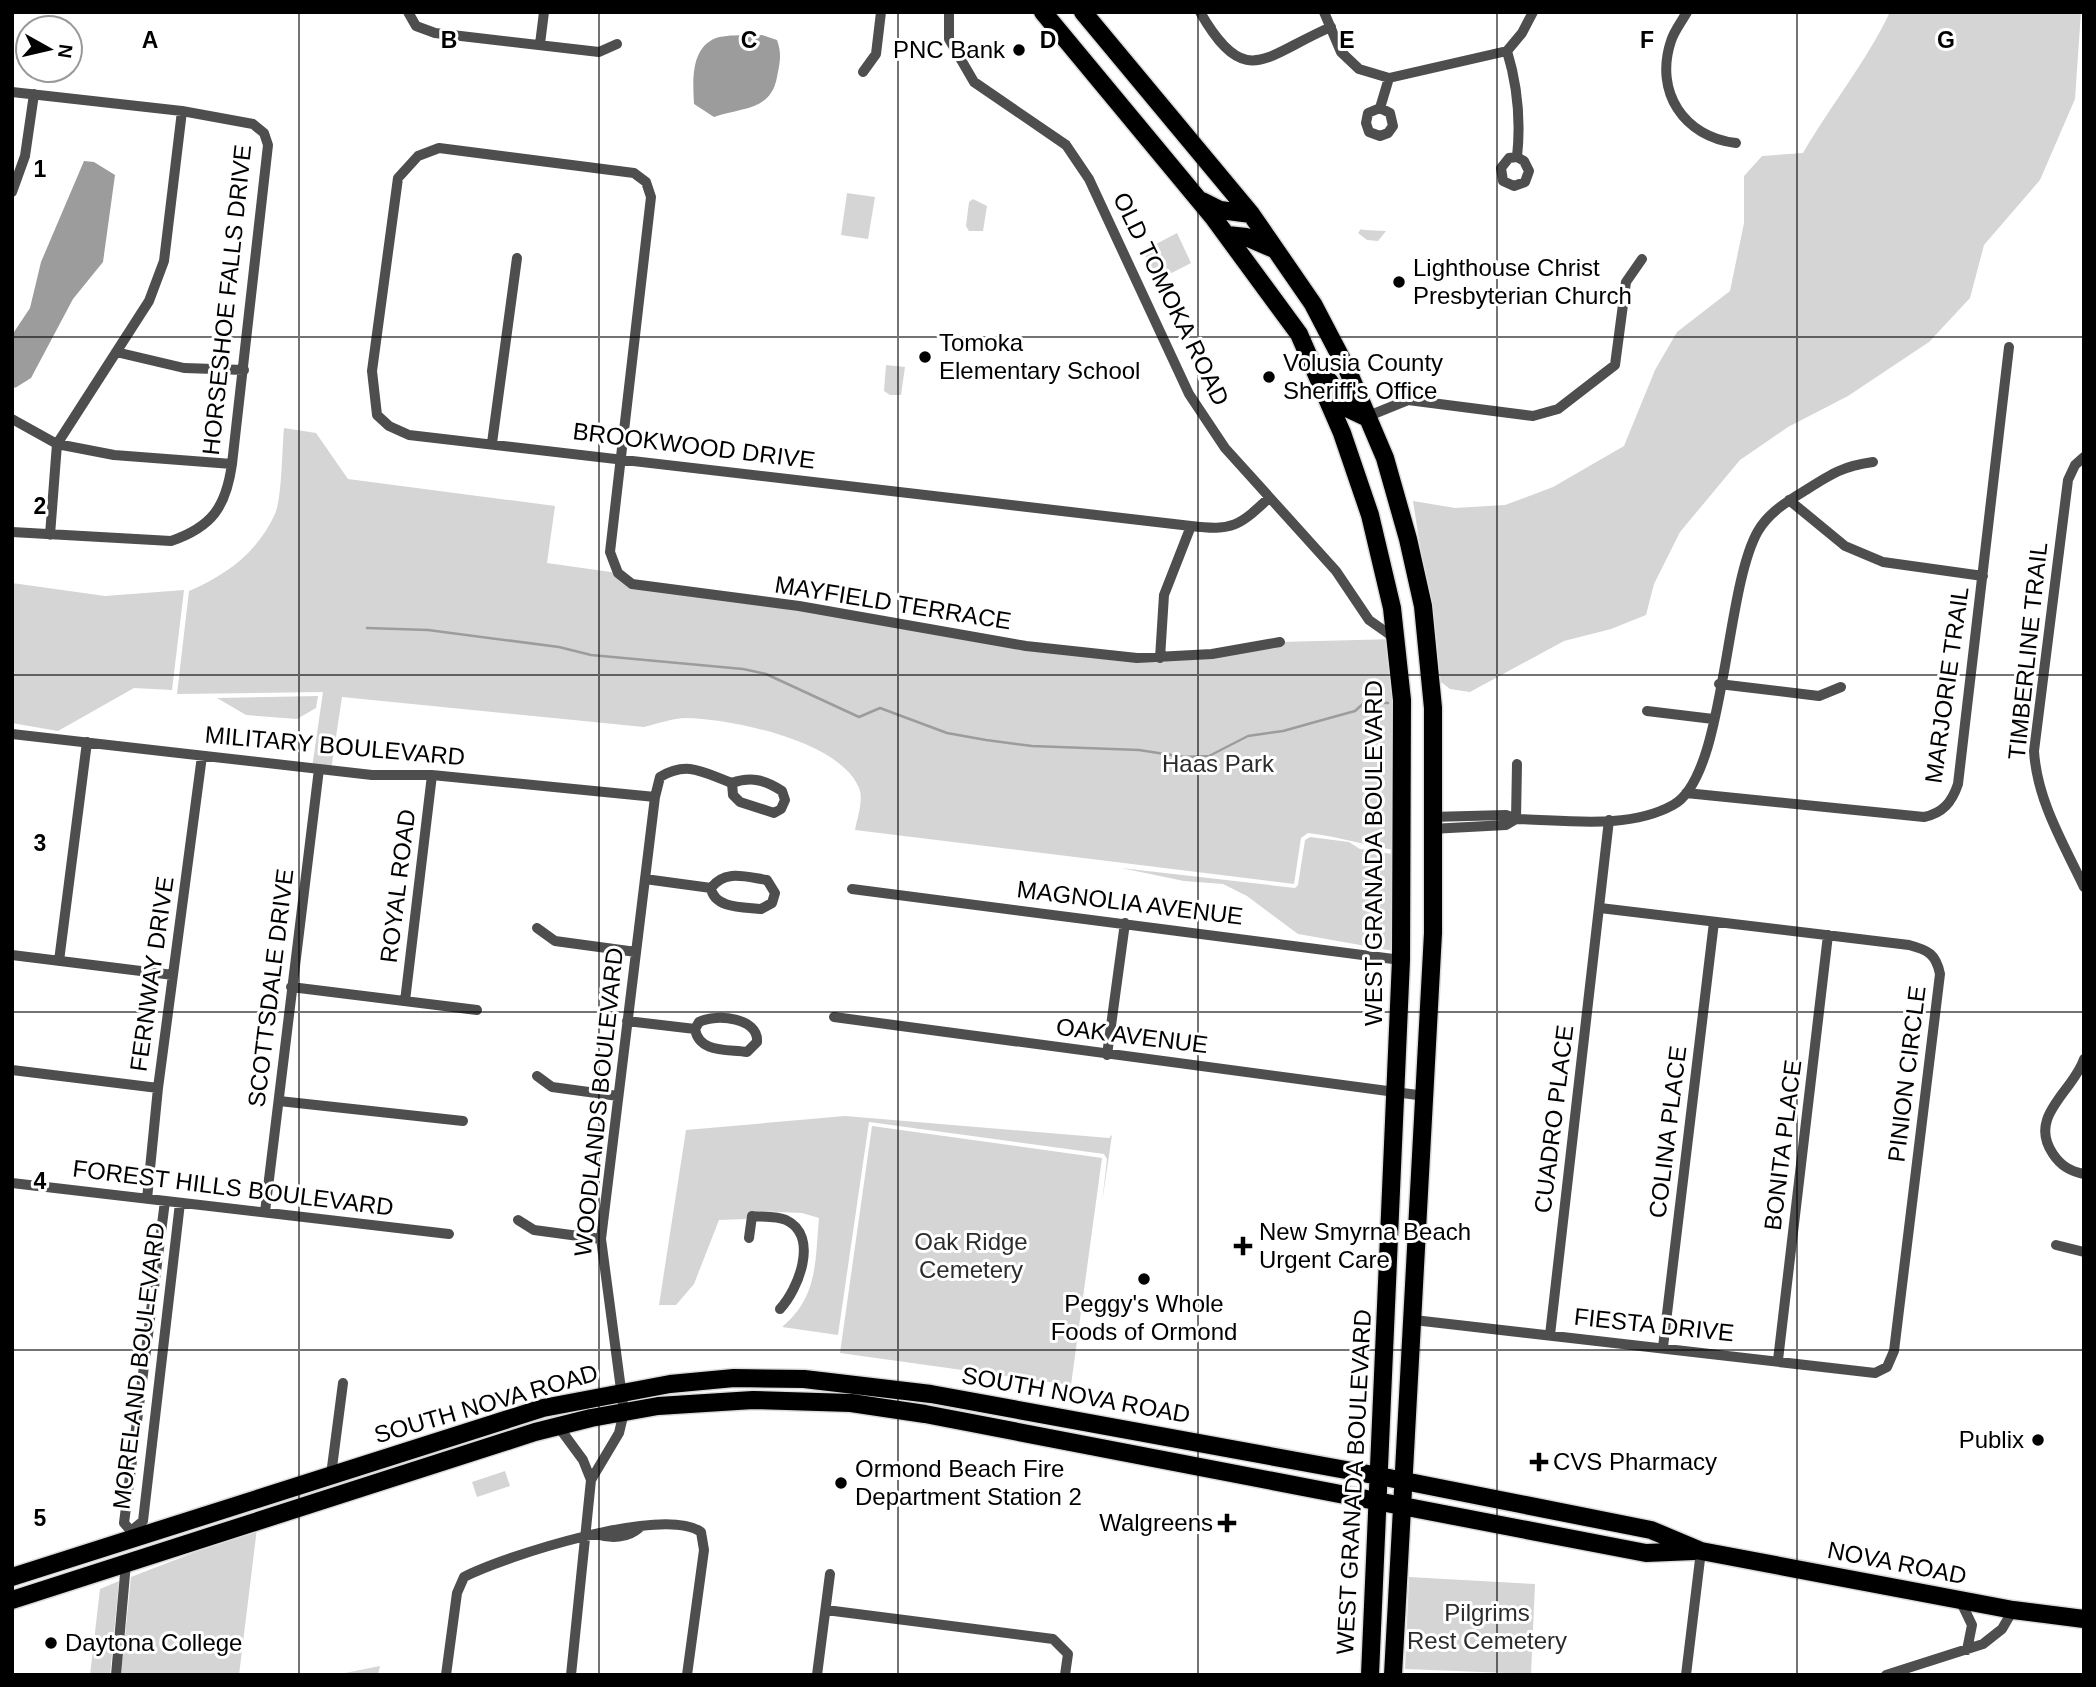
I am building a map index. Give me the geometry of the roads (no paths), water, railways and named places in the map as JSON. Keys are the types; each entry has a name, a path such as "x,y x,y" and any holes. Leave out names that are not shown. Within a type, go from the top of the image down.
{"main road":[{"name":"WEST GRANADA BOULEVARD","path":"1042,12 1227,235 1300,334 1342,433 1379,546 1396,639 1402,700 1401,960 1370,1675"},
{"name":"WEST GRANADA BOULEVARD","path":"1083,12 1251,214 1278,251 1333,340 1385,458 1416,572 1431,676 1430,1001 1414,1320 1400,1507 1393,1675"},
{"path":"1196,197 1220,211 1251,214"},
{"path":"1227,235 1246,237 1278,251"},
{"path":"1300,334 1347,408 1366,417"},
{"path":"1342,433 1365,440 1385,458"},
{"path":"1396,639 1417,653 1431,676"},
{"path":"1402,779 1413,808 1431,823"},
{"path":"1401,960 1419,973 1430,1001"},
{"name":"SOUTH NOVA ROAD","path":"12,1577 130,1535 161,1529 515,1416 621,1391 742,1378 804,1379 885,1386 1402,1480"},
{"name":"SOUTH NOVA ROAD","path":"12,1600 558,1426 624,1412 688,1403 753,1399 881,1407 1378,1503"},
{"path":"1097,1447 1126,1443 1144,1433"},
{"path":"309,1504 312,1495 331,1475"},
{"name":"NOVA ROAD","path":"1402,1480 1651,1530 1701,1551 1960,1600 2084,1619"},
{"name":"NOVA ROAD","path":"1378,1503 1646,1553 1701,1551"},
{"path":"126,1563 135,1550 161,1529"},
{"path":"101,1571 120,1553 130,1535"}],"street":[{"path":"408,12 416,26 435,33 599,52 617,44"},
{"path":"540,44 544,12"},
{"path":"863,72 876,54 881,12"},
{"name":"OLD TOMOKA ROAD","path":"949,12 949,39 974,82 1066,145 1089,179 1189,394 1225,448 1336,571 1369,620 1396,639"},
{"path":"1200,12 1225,50 1237,59 1261,62 1331,27"},
{"path":"1324,12 1341,51 1359,69 1389,78 1507,51 1522,33 1533,12"},
{"path":"1687,12 1671,40 1666,72 1670,94 1683,118 1698,132 1715,141 1736,143"},
{"path":"1507,51 1515,79 1520,128 1517,157"},
{"path":"1380,108 1389,78"},
{"name":"HORSESHOE FALLS DRIVE","path":"12,92 182,110 253,124 264,133 268,145 232,464 229,484 221,505 209,522 193,533 171,541 12,532"},
{"path":"12,191 25,156 34,94"},
{"path":"50,535 57,444 149,301 164,261 182,110"},
{"name":"MAYFIELD TERRACE","path":"418,156 439,148 634,173 646,182 651,197 610,552 618,573 632,584 799,606 1026,646 1160,658 1212,654 1280,642"},
{"name":"BROOKWOOD DRIVE","path":"418,156 398,178 372,371 377,415 389,426 409,435 1222,530 1246,519 1269,498"},
{"path":"492,443 517,258"},
{"path":"1366,417 1408,400 1533,416 1558,409 1615,365 1626,282 1642,260"},
{"name":"MARJORIE TRAIL","path":"1686,793 1924,817 1938,814 1953,797 1958,784 2009,347"},
{"path":"117,352 184,368 244,370"},
{"path":"12,419 57,444 114,455 232,464"},
{"name":"TIMBERLINE TRAIL","path":"2084,457 2074,465 2068,480 2034,751 2035,772 2050,816 2084,887"},
{"path":"1431,823 1506,825 1516,820 1609,820 1644,817 1675,805 1686,793 1707,752 1744,562 1758,530 1771,514 1789,500 1844,466 1873,462"},
{"path":"1789,500 1844,546 1883,562 1983,576"},
{"path":"1160,658 1164,595 1191,526"},
{"path":"1719,684 1819,695 1841,687"},
{"path":"1647,711 1713,719"},
{"name":"MILITARY BOULEVARD","path":"12,734 372,775 432,775 655,797"},
{"path":"59,961 87,742"},
{"name":"FERNWAY DRIVE","path":"147,1199 158,1088 202,756"},
{"path":"1516,820 1517,764"},
{"path":"655,797 660,777 676,768 692,768 732,783 747,777 771,784 782,791 785,800 781,809 774,813 740,802 733,796 732,783"},
{"name":"SCOTTSDALE DRIVE","path":"265,1212 319,769"},
{"name":"ROYAL ROAD","path":"405,1001 432,775"},
{"name":"WOODLANDS BOULEVARD","path":"624,1412 601,1240 655,797"},
{"name":"CUADRO PLACE","path":"1550,1335 1609,820"},
{"path":"730,875 767,880 775,893 772,903 761,909 727,905 714,897 710,888 720,878 730,875"},
{"path":"645,879 710,888"},
{"name":"MAGNOLIA AVENUE","path":"852,889 1401,960"},
{"name":"PINION CIRCLE","path":"1600,908 1909,945 1928,951 1937,960 1940,974 1894,1351 1887,1367"},
{"name":"COLINA PLACE","path":"1663,1347 1714,922"},
{"path":"1107,1055 1125,923"},
{"path":"537,928 555,941 636,952"},
{"name":"BONITA PLACE","path":"1778,1360 1828,935"},
{"path":"12,955 173,975"},
{"path":"291,987 477,1010"},
{"name":"OAK AVENUE","path":"834,1017 1425,1096"},
{"path":"711,1018 750,1023 756,1029 757,1042 747,1052 706,1047 696,1037 695,1029 699,1022 711,1018"},
{"path":"627,1021 695,1029"},
{"path":"2084,1059 2080,1070 2049,1111 2045,1127 2046,1145 2057,1160 2066,1169 2084,1174"},
{"path":"12,1070 158,1088"},
{"path":"537,1076 552,1087 618,1096"},
{"path":"279,1101 463,1121"},
{"name":"FOREST HILLS BOULEVARD","path":"12,1183 449,1234"},
{"name":"MORELAND BOULEVARD","path":"165,1201 124,1523 130,1535 143,1521 180,1203"},
{"path":"750,1238 752,1216 785,1220 797,1228 803,1244 802,1275 789,1300 780,1308"},
{"path":"518,1220 534,1230 601,1240"},
{"path":"2056,1245 2075,1252 2084,1252"},
{"path":"150,1310 168,1312"},
{"name":"FIESTA DRIVE","path":"1414,1320 1875,1373 1887,1367"},
{"path":"142,1376 160,1378"},
{"path":"331,1475 344,1382"},
{"path":"881,1407 885,1386"},
{"path":"591,1480 619,1433 624,1412"},
{"path":"558,1426 583,1460 591,1480 590,1535 571,1675"},
{"path":"446,1675 457,1593 464,1577 590,1535 631,1535 639,1528 677,1522 691,1524 701,1532 704,1550 687,1675"},
{"path":"1686,1675 1701,1551"},
{"path":"116,1675 126,1563"},
{"path":"817,1675 830,1574"},
{"path":"1960,1600 1972,1625 1967,1650"},
{"path":"826,1609 1053,1639 1068,1654 1065,1675"},
{"path":"1886,1675 1967,1650 1992,1639 2002,1629 2013,1609"}],"waterway":[{"path":"367,628 428,630 559,647 591,655 743,669 766,674 859,717 880,708 947,733 1032,746 1139,750 1184,757 1209,756 1248,736 1283,731 1355,711 1365,702 1388,703"}],"place":[{"name":"PNC Bank","path":"1019,50"},
{"name":"Lighthouse Christ Presbyterian Church","path":"1399,282"},
{"name":"Tomoka Elementary School","path":"925,357"},
{"name":"Volusia County Sheriff's Office","path":"1269,377"},
{"name":"New Smyrna Beach Urgent Care","path":"1243,1246"},
{"name":"Peggy's Whole Foods of Ormond","path":"1144,1279"},
{"name":"Publix","path":"2038,1440"},
{"name":"CVS Pharmacy","path":"1539,1462"},
{"name":"Ormond Beach Fire Department Station 2","path":"841,1483"},
{"name":"Walgreens","path":"1227,1523"},
{"name":"Daytona College","path":"51,1643"}],"park label":[{"name":"Haas Park","path":"1218,764"},
{"name":"Oak Ridge Cemetery","path":"971,1256"},
{"name":"Pilgrims Rest Cemetery","path":"1487,1627"}]}
